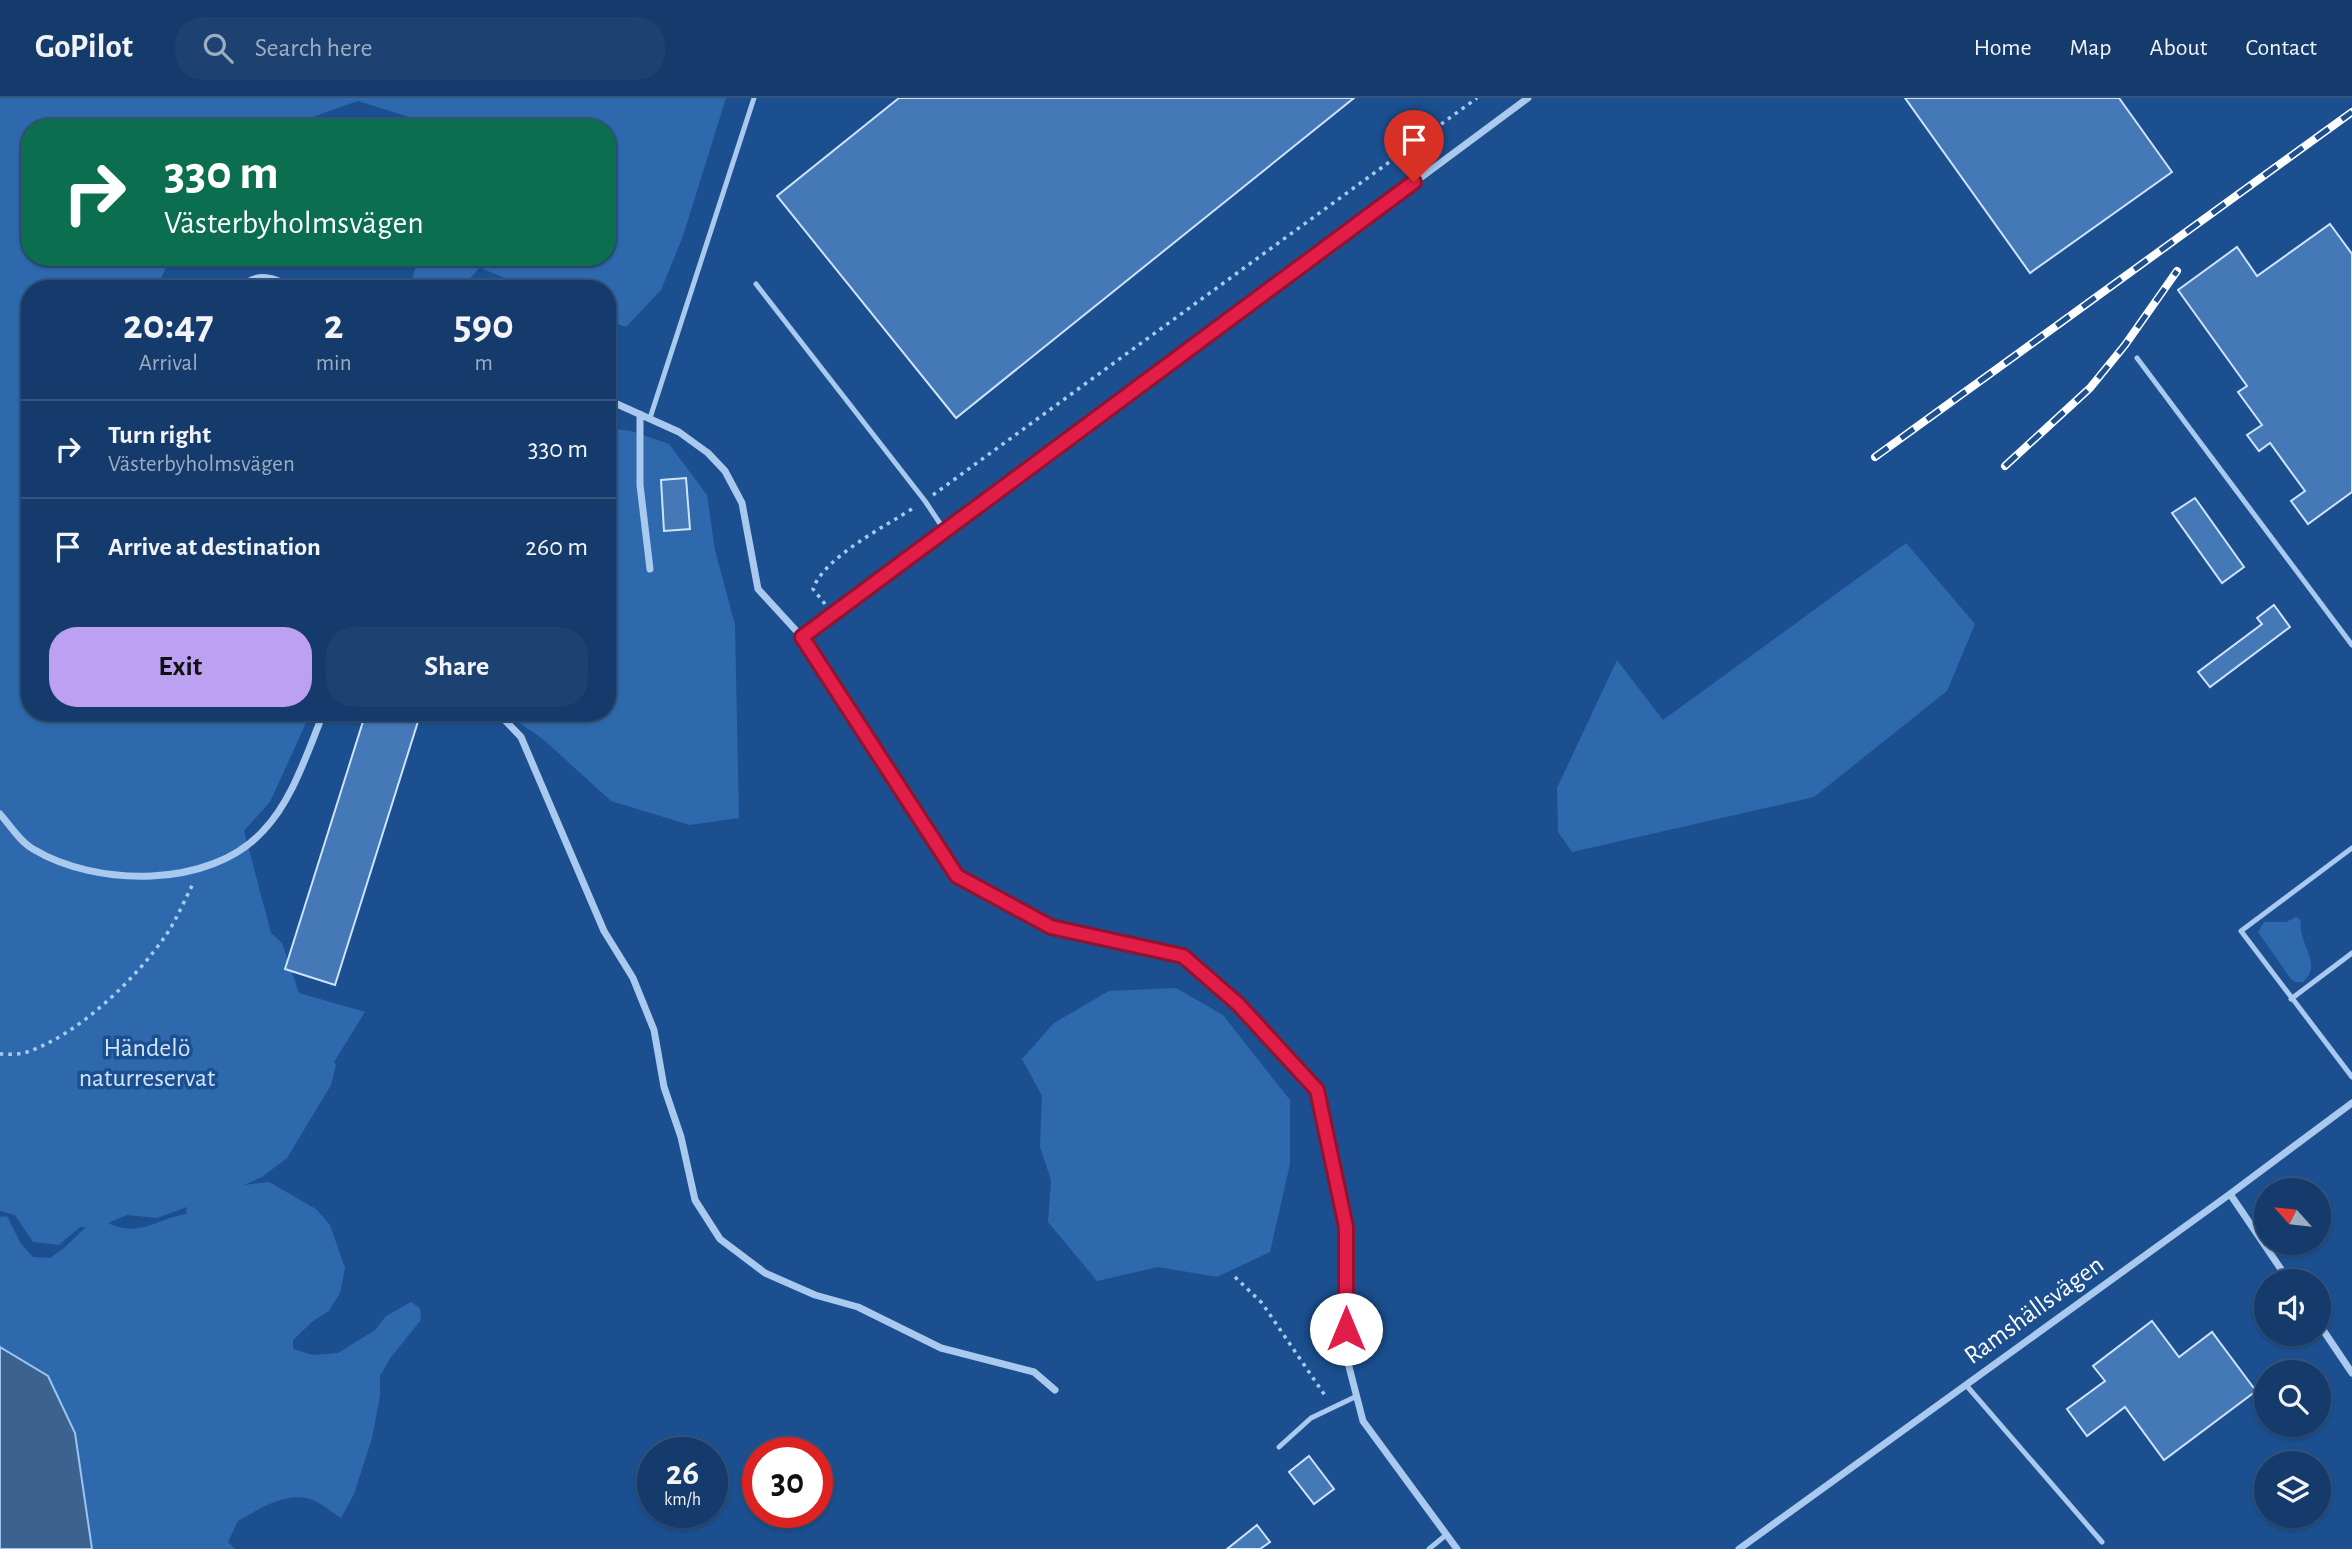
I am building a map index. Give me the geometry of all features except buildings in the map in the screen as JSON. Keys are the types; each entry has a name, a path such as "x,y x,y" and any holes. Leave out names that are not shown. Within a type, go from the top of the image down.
{"street":[{"path":"802,637 1528,98"},
{"path":"617,404 679,432 709,453 725,471 742,503 758,589 802,637 957,876 1051,927 1183,956 1238,1004 1317,1090 1346,1227 1346,1355 1363,1421 1457,1549"},
{"path":"640,414 640,485 650,569"},
{"path":"0,814 30,848 69,867 117,875 176,875 222,861 262,834 278,814 320,721"},
{"path":"506,721 521,737 604,931 632,978 654,1030 664,1087 681,1137 695,1200 720,1239 765,1273 815,1295 858,1307 941,1348 1034,1372 1055,1390"},
{"name":"Ramshällsvägen","path":"1739,1549 2352,1103"},
{"path":"2230,1194 2282,1269"},
{"path":"2331,1342 2352,1373"}],"lane":[{"path":"650,418 754,98"},
{"path":"252,280 257,277 278,277 282,280"},
{"path":"756,284 925,500 945,531"},
{"path":"2137,358 2352,645"},
{"path":"2352,848 2241,931 2352,1077"},
{"path":"2291,999 2352,953"},
{"path":"1966,1385 2102,1542"},
{"path":"1279,1447 1311,1418 1357,1396"},
{"path":"1429,1549 1446,1535"}],"path":[{"path":"832,614 813,589 816,579 835,559 925,500 1477,98"},
{"path":"0,1054 25,1053 56,1038 104,1002 139,968 167,933 201,867"},
{"path":"1235,1277 1262,1303 1333,1408"}],"green space":[{"name":"Händelö naturreservat","path":"0,98 726,98 683,236 661,290 626,327 616,323 616,280 509,280 483,269 484,266 616,266 616,119 415,119 358,101 307,119 21,119 21,266 167,266 160,280 21,280 21,721 307,721 270,802 244,831 271,933 282,943 299,993 365,1012 334,1062 336,1065 331,1085 287,1158 262,1177 244,1185 269,1182 316,1209 330,1225 345,1268 340,1293 329,1311 313,1321 293,1340 293,1349 313,1355 338,1353 375,1330 386,1316 411,1302 420,1308 421,1320 391,1357 380,1376 380,1396 372,1438 354,1494 341,1518 307,1498 287,1498 238,1521 228,1542 235,1549 92,1549 75,1433 48,1376 0,1347 0,1217 7,1216 21,1244 33,1257 50,1258 86,1227 80,1227 59,1245 33,1242 15,1215 0,1211","holes":["187,1207 186,1214 129,1229 108,1223 127,1215 157,1218"]},
{"path":"416,266 481,266 469,280 412,280"},
{"path":"616,429 631,431 669,444 707,495 715,550 735,625 739,818 690,825 611,801 544,740 517,721 616,721"},
{"path":"1906,543 1975,624 1947,691 1814,797 1572,852 1558,832 1557,788 1617,660 1663,720"},
{"path":"2296,917 2301,920 2303,937 2311,960 2309,975 2303,982 2291,979 2258,932 2264,922 2286,922"},
{"path":"1176,988 1223,1015 1290,1100 1290,1164 1270,1252 1217,1277 1158,1267 1097,1281 1048,1222 1051,1180 1040,1147 1042,1096 1022,1059 1054,1023 1109,991"}],"shaded area":[{"path":"0,1347 48,1376 75,1433 92,1549 0,1549"}],"railway":[{"path":"1875,457 2352,112"},
{"path":"2005,466 2090,388 2125,345 2177,271"}],"route":[{"path":"1346,1329 1346,1227 1317,1090 1238,1004 1183,956 1051,927 957,876 802,637 1414,182"}]}
